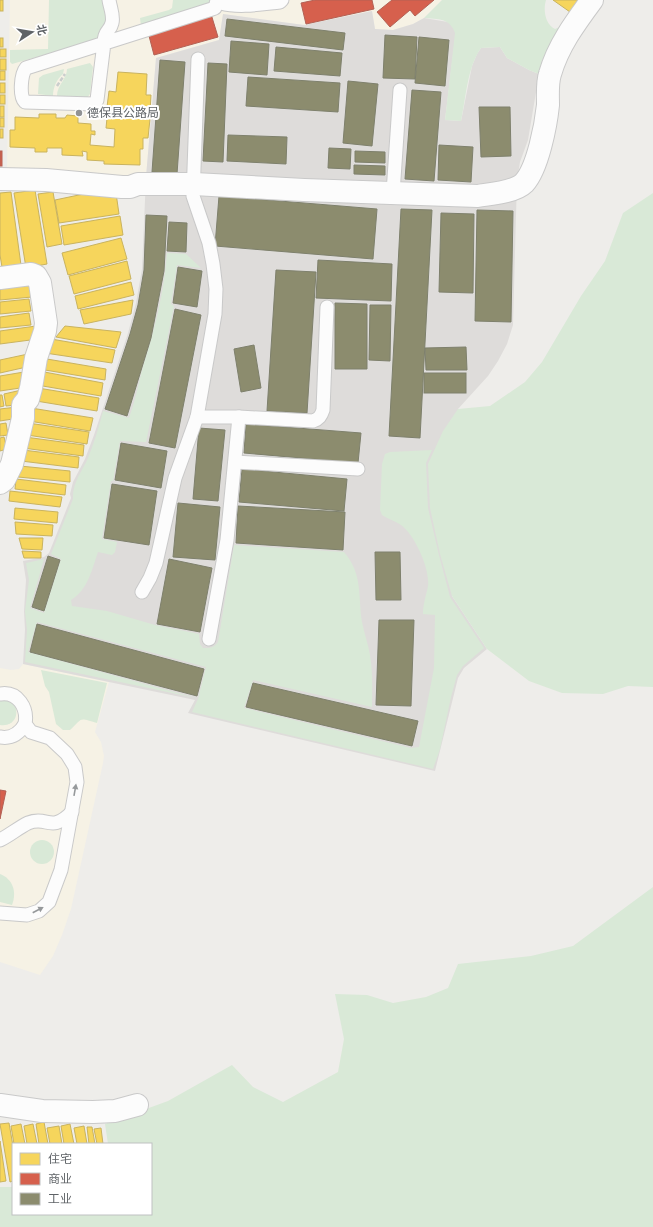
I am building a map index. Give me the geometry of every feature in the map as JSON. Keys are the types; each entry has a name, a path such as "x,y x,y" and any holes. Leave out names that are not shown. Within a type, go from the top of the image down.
{"street":[{"path":"0,179 46,180 122,187 130,187 138,184 194,184 304,190 478,196 498,194 524,183 534,167 546,127 549,75 565,38 592,0"},
{"path":"0,278 31,274 36,276 40,283 46,323 43,339 36,358 31,388 28,399 24,405 23,418 12,464 4,480 0,483"},
{"path":"0,1105 42,1111 93,1112 115,1111 137,1106"}],"lane":[{"path":"109,0 112,22 110,28 106,32 104,43 97,100 94,104 25,102 21,97 22,74 26,68 104,43 215,8 218,0 220,3 226,4 255,5 280,2 282,0"},
{"path":"142,592 156,563 175,478 197,417 215,314 216,289 213,264 209,243 194,196 198,59"},
{"path":"394,193 400,90"},
{"path":"197,417 318,419 324,410 327,307"},
{"path":"209,639 227,540 239,417"},
{"path":"234,462 358,469"},
{"path":"0,694 10,695 20,701 26,714 25,724 22,729 13,736 0,738"},
{"path":"0,913 27,915 40,911 49,902 61,870 76,782 75,767 67,754 50,738 31,732 25,724"},
{"path":"0,840 9,836 18,828 29,822 40,821 58,823 72,812"}],"path":[{"path":"54,103 56,90 65,73 64,56"}],"shaded area":[{"name":"德保县公路局","path":"10,0 442,0 424,18 413,24 393,30 375,29 372,11 304,25 223,14 219,40 156,58 146,177 137,177 7,169"},
{"path":"372,11 375,29 393,30 413,24 424,18 448,22 453,26 456,33 445,120 461,121 472,66 481,48 500,47 507,58 539,74 528,140 520,162 517,180 513,325 507,344 498,361 488,376 458,409 452,596 487,649 464,668 458,678 435,771 188,713 195,700 23,664 26,580 23,561 44,557 49,553 71,498 70,494 73,482 85,459 94,435 128,333 136,303 142,269 146,177 156,58 219,40 223,14 304,25"},
{"path":"23,664 109,682 95,732 101,742 104,756 103,763 71,909 53,956 40,975 0,962 0,668 11,670 19,669"}],"green space":[{"path":"49,0 105,0 109,18 96,40 12,64 10,62 10,50 48,49"},
{"path":"173,0 210,0 209,3 141,26 140,18 169,10 172,8"},
{"path":"442,0 546,0 545,12 549,24 555,29 562,26 542,60 539,74 507,58 500,47 481,48 476,56 470,74 461,121 445,120 455,33 450,24 443,20 424,18"},
{"path":"90,63 93,67 90,94 87,98 57,96 57,92 67,73 67,69"},
{"path":"64,69 63,74 56,84 53,96 38,94 39,78 43,75"},
{"path":"653,193 653,687 628,686 603,694 562,693 529,681 487,649 452,596 440,554 430,508 428,464 443,431 458,409 490,406 525,382 542,362 581,296 605,261 623,213"},
{"path":"167,253 186,254 201,268 177,265 171,304 174,306 146,442 120,441 113,481 111,481 102,539 117,542 115,552 112,555 98,552 89,579 82,591 71,600 72,606 107,611 155,625 199,634 200,644 203,648 210,648 218,642 234,545 344,552 354,569 359,586 362,622 371,661 372,707 253,680 244,708 411,748 419,747 434,668 435,615 423,614 428,579 424,562 416,544 401,525 382,515 380,510 382,464 385,454 390,452 432,450 426,463 428,508 450,597 484,648 463,666 457,675 440,749 433,769 192,712 198,699 206,667 37,622 28,652 196,698 25,662 27,630 25,611 29,580 26,563 44,559 30,608 44,613 61,559 51,554 73,499 74,488 92,447 103,411 129,418 158,313 164,283"},
{"path":"41,670 107,683 97,723 84,719 79,721 70,730 63,730 56,724 49,692 45,686"},
{"path":"6,699 14,703 16,707 16,716 9,724 0,725 0,700"},
{"path":"37,840 47,840 54,847 54,857 47,864 37,864 30,857 30,847"},
{"path":"0,874 8,879 13,886 14,895 12,905 0,902"},
{"path":"653,887 653,1227 0,1227 0,1187 12,1187 12,1215 152,1215 152,1143 108,1143 105,1124 168,1101 232,1065 253,1087 283,1102 338,1072 344,1039 335,994 367,995 393,1003 426,997 448,988 458,964 531,956 573,946"}],"building: 住宅":[{"path":"0,0 3,0 3,11 0,11"},
{"path":"553,0 578,0 570,12"},
{"path":"0,38 3,38 3,47 0,47"},
{"path":"0,49 6,49 6,57 0,57"},
{"path":"0,59 6,59 6,70 0,70"},
{"path":"0,71 5,71 5,80 0,80"},
{"path":"118,72 147,74 146,95 151,95 150,112 145,111 144,119 150,119 148,138 143,138 143,149 140,149 140,165 104,164 104,161 87,160 87,152 82,151 83,156 62,155 62,148 47,148 47,152 35,152 35,148 10,147 10,130 15,130 15,117 39,118 39,114 56,114 56,118 65,118 67,115 78,116 78,123 91,124 91,131 95,131 95,135 91,134 90,145 114,147 115,129 106,128 107,118 111,118 112,108 107,107 109,91 116,92"},
{"path":"0,83 5,83 5,93 0,93"},
{"path":"0,95 5,95 5,104 0,104"},
{"path":"0,106 4,106 4,117 0,117"},
{"path":"0,118 4,118 4,127 0,127"},
{"path":"0,129 3,129 3,138 0,138"},
{"path":"35,190 47,264 26,268 14,193"},
{"path":"11,192 21,265 2,267 0,255 0,193"},
{"path":"53,192 62,244 47,247 38,194"},
{"path":"93,192 116,193 119,214 59,223 55,200"},
{"path":"120,216 123,235 64,245 61,226"},
{"path":"121,238 127,259 68,275 62,253"},
{"path":"127,261 131,279 74,294 69,276"},
{"path":"131,282 134,295 78,309 75,296"},
{"path":"31,283 32,297 0,300 0,286"},
{"path":"29,299 31,311 0,314 0,302"},
{"path":"133,300 131,314 84,324 80,310"},
{"path":"29,313 31,325 0,328 0,317"},
{"path":"36,326 38,339 0,344 0,331"},
{"path":"65,326 121,332 116,348 56,337"},
{"path":"51,339 115,350 112,363 45,353"},
{"path":"28,354 31,366 0,373 0,360"},
{"path":"41,358 106,369 105,380 39,369"},
{"path":"39,371 103,383 101,396 37,385"},
{"path":"24,372 27,387 0,391 0,376"},
{"path":"38,388 99,398 97,411 36,401"},
{"path":"26,389 17,405 6,406 4,394"},
{"path":"0,395 2,395 4,406 0,407"},
{"path":"17,407 19,418 0,421 0,409"},
{"path":"31,408 93,418 90,431 29,421"},
{"path":"6,423 8,435 0,436 0,424"},
{"path":"28,423 89,432 87,444 27,435"},
{"path":"4,437 7,449 0,451 0,438"},
{"path":"25,437 84,445 83,456 23,448"},
{"path":"23,450 79,457 78,468 21,461"},
{"path":"20,466 70,471 70,482 18,477"},
{"path":"16,479 66,485 65,495 15,489"},
{"path":"10,491 62,497 60,507 9,501"},
{"path":"15,508 58,512 57,523 14,519"},
{"path":"15,522 53,525 52,536 16,534"},
{"path":"19,538 43,538 42,550 22,549"},
{"path":"22,551 41,552 41,558 24,558"},
{"path":"44,1122 48,1143 39,1143 36,1124"},
{"path":"9,1123 12,1143 12,1181 10,1182 0,1124"},
{"path":"21,1124 25,1143 14,1143 11,1126"},
{"path":"33,1124 37,1143 27,1143 24,1126"},
{"path":"70,1124 74,1143 64,1143 61,1126"},
{"path":"59,1126 62,1143 50,1143 47,1128"},
{"path":"84,1126 87,1143 77,1143 74,1128"},
{"path":"87,1127 92,1127 95,1143 89,1143"},
{"path":"101,1128 103,1143 97,1143 94,1129"},
{"path":"0,1141 6,1181 0,1182"}],"building: 商业":[{"path":"315,0 372,0 374,9 306,24 301,3"},
{"path":"392,0 434,0 415,16 410,10 390,27 377,12"},
{"path":"211,14 218,37 154,55 148,32"},
{"path":"0,151 2,151 2,166 0,166"},
{"path":"0,790 6,791 0,819"}],"building: 工业":[{"path":"227,19 345,33 343,50 225,36"},
{"path":"385,35 417,37 415,79 383,78"},
{"path":"419,37 449,40 445,86 415,83"},
{"path":"231,41 269,44 267,75 229,72"},
{"path":"276,47 342,53 340,76 274,71"},
{"path":"160,60 185,62 177,174 152,172"},
{"path":"208,63 227,64 223,162 203,161"},
{"path":"248,77 340,83 338,112 246,106"},
{"path":"348,81 378,84 372,146 343,143"},
{"path":"412,90 441,92 434,181 405,179"},
{"path":"479,107 510,107 511,156 481,157"},
{"path":"228,135 287,137 286,164 227,161"},
{"path":"439,145 473,147 471,182 438,180"},
{"path":"329,148 351,149 350,169 328,168"},
{"path":"355,151 385,152 385,163 355,162"},
{"path":"354,165 385,166 385,175 354,174"},
{"path":"219,196 377,209 373,259 215,246"},
{"path":"401,209 432,210 420,438 389,436"},
{"path":"477,210 513,211 511,322 475,321"},
{"path":"441,213 474,214 473,293 439,292"},
{"path":"146,215 167,216 164,271 151,338 127,416 105,409 138,305 144,270"},
{"path":"169,222 187,223 186,252 167,251"},
{"path":"318,260 392,264 391,301 316,298"},
{"path":"178,267 202,271 197,307 173,303"},
{"path":"276,270 316,272 307,413 267,411"},
{"path":"335,303 367,304 367,369 335,369"},
{"path":"370,305 391,305 390,361 369,360"},
{"path":"175,309 201,315 175,448 149,443"},
{"path":"254,345 261,388 241,392 234,349"},
{"path":"466,347 467,370 426,370 425,348"},
{"path":"424,373 466,373 466,393 424,393"},
{"path":"246,424 361,433 358,463 244,453"},
{"path":"199,428 225,430 218,501 193,499"},
{"path":"121,443 167,451 161,488 115,480"},
{"path":"242,469 347,479 344,511 239,502"},
{"path":"112,484 157,491 149,545 104,538"},
{"path":"178,503 220,507 215,560 173,557"},
{"path":"238,506 345,512 343,550 236,543"},
{"path":"375,552 400,552 401,600 376,600"},
{"path":"48,556 60,560 44,611 32,607"},
{"path":"169,559 212,568 200,632 157,624"},
{"path":"379,620 414,620 411,706 376,705"},
{"path":"37,624 204,669 197,696 30,652"},
{"path":"253,683 418,721 412,746 246,707"}],"place":[{"name":"德保县公路局","path":"79,113"}]}
